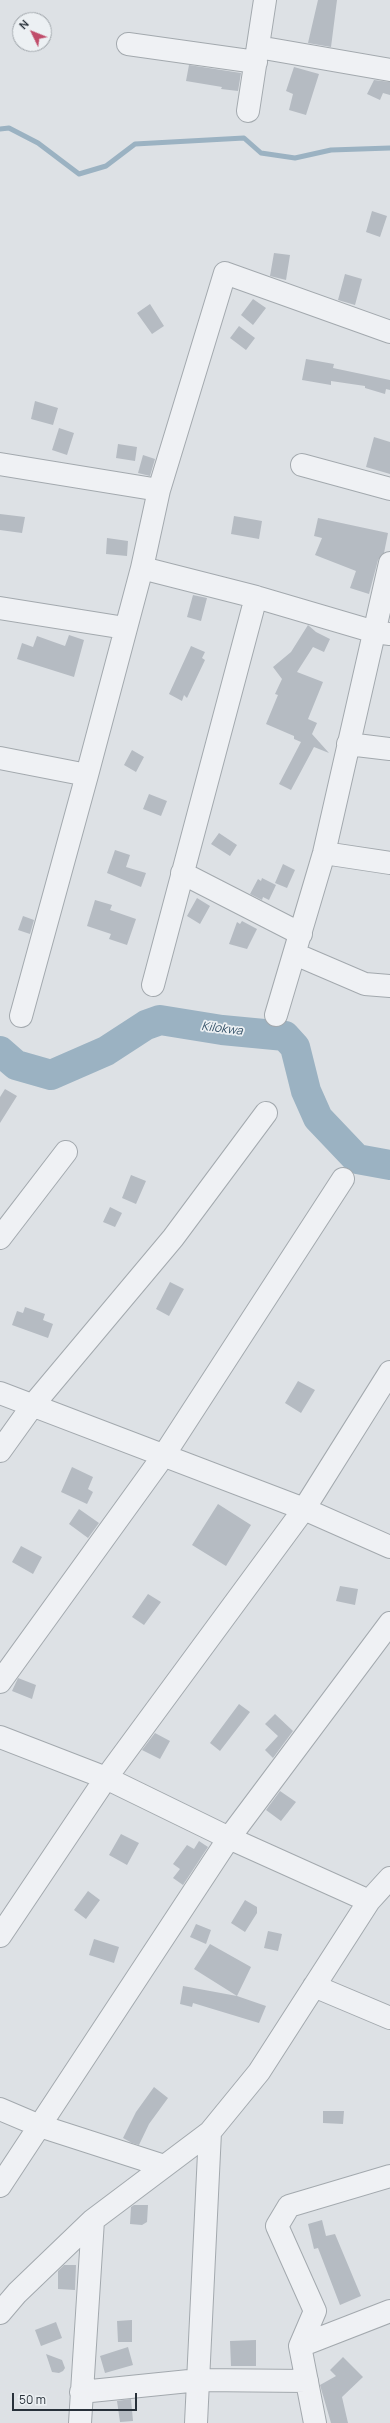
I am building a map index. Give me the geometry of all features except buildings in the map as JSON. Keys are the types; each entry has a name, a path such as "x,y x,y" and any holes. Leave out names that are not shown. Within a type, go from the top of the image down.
{"street":[{"path":"248,111 265,0"},
{"path":"128,44 257,55 390,70"},
{"path":"21,1016 142,568 159,490 225,273 390,332"},
{"path":"0,464 159,490"},
{"path":"302,464 390,488"},
{"path":"276,1015 324,853 348,744 382,633 390,563"},
{"path":"142,568 256,597 382,633"},
{"path":"153,985 256,597"},
{"path":"0,608 125,628"},
{"path":"348,744 390,749"},
{"path":"0,758 87,775"},
{"path":"324,853 390,863"},
{"path":"182,873 365,984 390,986"},
{"path":"0,1451 33,1405 173,1238 266,1113"},
{"path":"0,1238 66,1152"},
{"path":"0,1682 164,1455 343,1179"},
{"path":"0,1936 106,1778 304,1509 390,1372"},
{"path":"0,1393 304,1509 390,1547"},
{"path":"0,2186 229,1838 390,1623"},
{"path":"0,1737 106,1778 229,1838 369,1902"},
{"path":"0,2313 17,2293 94,2220 210,2132 259,2072 369,1902 390,1878"},
{"path":"314,1986 390,2018"},
{"path":"0,2109 40,2126 164,2166"},
{"path":"196,2423 210,2132"},
{"path":"315,2423 300,2346 314,2311 277,2226 289,2206 390,2176"},
{"path":"80,2423 94,2220"},
{"path":"300,2346 390,2311"},
{"path":"81,2392 199,2380 307,2381"}],"waterway":[{"path":"0,129 9,128 38,143 79,174 106,166 135,144 244,138 261,153 295,158 331,150 390,148"},
{"name":"Kilokwa","path":"0,1051 16,1065 51,1075 106,1051 146,1025 160,1020 222,1030 285,1036 295,1047 306,1091 318,1118 357,1159 390,1165"}]}
